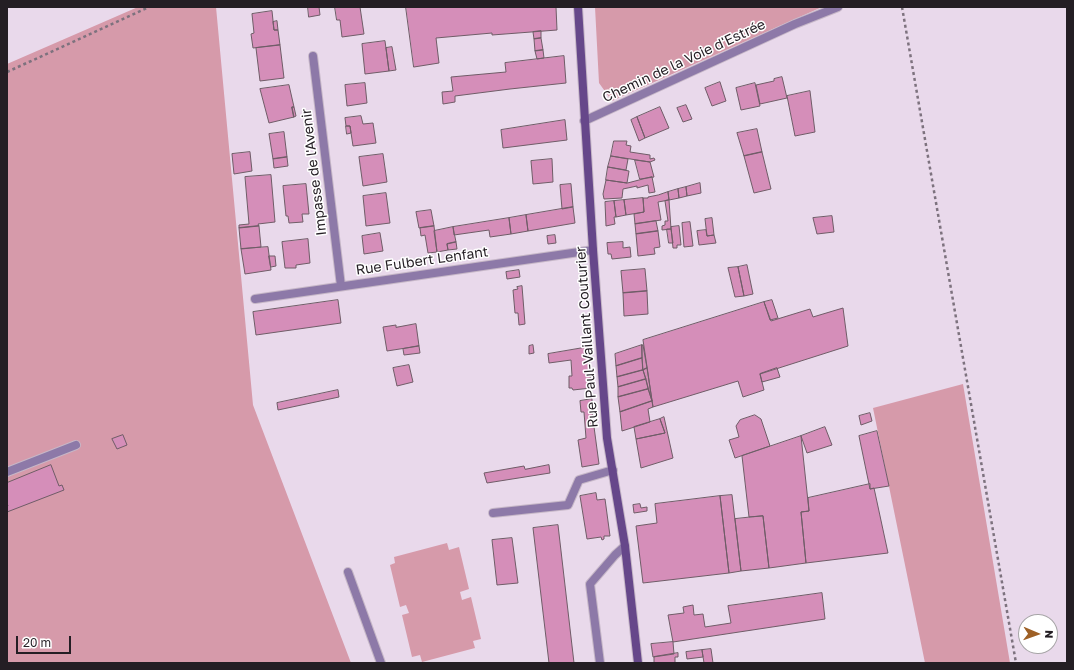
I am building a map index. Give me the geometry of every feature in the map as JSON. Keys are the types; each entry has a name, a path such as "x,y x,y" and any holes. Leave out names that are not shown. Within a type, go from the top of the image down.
{"street":[{"name":"Rue Paul-Vaillant Couturier","path":"578,7 584,121 607,438 624,546 638,663"},
{"name":"Chemin de la Voie d'Estrée","path":"584,121 795,24 838,7"},
{"name":"Impasse de l'Avenir","path":"313,56 341,286"},
{"name":"Rue Fulbert Lenfant","path":"255,298 593,250"},
{"path":"7,472 76,445"},
{"path":"493,513 568,504 579,480 613,470"},
{"path":"600,663 590,584 624,546"},
{"path":"348,572 381,663"}],"path":[{"path":"7,72 149,7"},
{"path":"902,7 1016,663"}],"shaded area":[{"path":"138,7 216,7 253,405 351,663 7,663 7,64"},
{"path":"595,7 822,7 612,101 599,83"},
{"path":"963,384 1010,663 925,663 873,408"},
{"path":"447,543 449,550 459,547 469,589 460,592 462,600 471,597 481,639 473,641 475,648 422,662 420,655 412,657 402,615 409,613 406,605 400,607 390,565 395,563 394,557"}],"building":[{"path":"308,7 319,7 320,15 309,17"},
{"path":"335,7 360,7 364,34 342,37 340,20 337,20"},
{"path":"406,7 556,7 557,30 492,35 492,33 436,38 439,63 414,67"},
{"path":"272,11 274,30 278,30 280,45 253,48 251,34 254,33 252,14"},
{"path":"277,21 278,30 274,30 273,22"},
{"path":"541,31 541,38 534,39 533,32"},
{"path":"541,38 543,50 535,51 534,39"},
{"path":"385,41 389,71 365,74 362,44"},
{"path":"280,45 284,78 260,81 256,48"},
{"path":"392,47 396,70 389,71 386,48"},
{"path":"543,50 544,58 537,59 535,51"},
{"path":"564,56 566,83 455,96 455,102 443,104 442,92 453,91 451,77 506,72 505,63"},
{"path":"782,77 787,98 760,104 756,85 774,81 774,79"},
{"path":"720,82 726,101 712,106 705,88"},
{"path":"365,83 367,103 347,106 345,85"},
{"path":"755,83 760,106 741,110 736,88"},
{"path":"289,85 294,107 292,107 294,117 269,123 260,89"},
{"path":"810,91 815,132 795,136 787,96"},
{"path":"686,105 692,119 683,122 677,108"},
{"path":"292,107 294,107 296,116 294,117"},
{"path":"660,107 669,128 645,138 637,117"},
{"path":"361,116 363,124 373,123 376,143 353,146 350,126 346,126 345,118"},
{"path":"637,117 645,138 639,141 631,120"},
{"path":"565,120 567,140 503,148 501,130"},
{"path":"346,126 350,126 351,133 347,134"},
{"path":"757,129 762,152 744,156 737,133"},
{"path":"284,132 287,157 273,159 269,134"},
{"path":"614,141 627,141 626,145 631,146 630,152 650,155 650,159 654,158 655,160 650,162 611,156"},
{"path":"250,152 252,171 234,174 232,154"},
{"path":"762,152 771,189 754,193 744,156"},
{"path":"383,154 387,182 363,186 359,157"},
{"path":"611,156 628,159 626,170 608,167"},
{"path":"287,157 288,166 274,168 273,159"},
{"path":"552,159 553,182 533,184 531,161"},
{"path":"635,160 650,162 654,177 640,179"},
{"path":"608,167 629,171 627,183 606,180"},
{"path":"271,175 275,222 258,224 259,226 239,228 239,225 249,224 245,177"},
{"path":"652,177 655,192 649,193 648,185 637,188 637,186 623,189 622,198 604,199 603,194 606,180 627,183"},
{"path":"700,183 701,193 687,196 686,187"},
{"path":"306,184 309,214 302,214 303,222 289,223 288,216 286,216 283,186"},
{"path":"571,184 573,207 562,209 560,185"},
{"path":"686,187 687,196 679,198 678,189"},
{"path":"678,189 679,198 669,200 668,192"},
{"path":"668,192 669,200 658,202 661,220 635,224 634,214 644,212 643,198"},
{"path":"386,193 390,223 366,226 363,196"},
{"path":"643,198 644,212 626,215 624,200"},
{"path":"624,200 626,215 616,217 614,201"},
{"path":"669,200 671,229 662,230 662,226 665,225 665,221 668,221 665,201"},
{"path":"614,201 616,217 614,217 615,224 606,226 605,202"},
{"path":"573,207 575,223 528,231 526,215"},
{"path":"431,210 434,226 419,228 416,212"},
{"path":"526,215 528,231 511,234 509,218"},
{"path":"832,216 834,232 817,234 813,218"},
{"path":"509,218 511,234 490,237 489,230 454,235 453,227"},
{"path":"712,218 714,235 707,236 705,219"},
{"path":"656,221 658,231 636,234 635,224"},
{"path":"690,222 693,246 684,247 682,223"},
{"path":"259,226 261,247 241,249 239,228"},
{"path":"434,226 437,252 428,253 425,235 421,236 420,228"},
{"path":"679,226 681,245 677,245 677,248 673,248 671,227"},
{"path":"453,227 456,242 447,244 448,250 437,252 434,231"},
{"path":"667,229 671,229 673,243 669,243"},
{"path":"706,230 707,236 714,235 716,243 699,245 697,231"},
{"path":"658,231 660,247 654,248 655,254 638,256 636,234"},
{"path":"380,233 383,251 364,254 362,236"},
{"path":"555,235 556,243 548,244 547,236"},
{"path":"308,239 310,263 296,265 296,268 285,268 282,242"},
{"path":"456,242 457,249 448,250 447,244"},
{"path":"623,242 623,248 630,247 631,257 612,259 611,254 608,254 607,243"},
{"path":"268,247 271,270 245,274 241,249"},
{"path":"269,256 275,256 276,266 271,267"},
{"path":"747,265 753,294 744,296 738,267"},
{"path":"738,267 744,296 735,297 728,268"},
{"path":"645,269 647,291 623,293 621,271"},
{"path":"519,270 520,277 507,279 506,272"},
{"path":"522,286 525,324 519,325 518,313 515,313 513,290"},
{"path":"647,291 648,314 624,316 623,293"},
{"path":"338,300 341,323 256,335 253,312"},
{"path":"772,300 778,318 770,320 764,302"},
{"path":"764,302 771,321 810,309 813,317 843,308 848,346 760,374 764,390 743,397 738,381 653,407 643,340"},
{"path":"416,324 419,346 387,351 383,327"},
{"path":"533,345 534,353 529,354 529,346"},
{"path":"642,345 647,368 643,370"},
{"path":"642,345 642,358 616,366 615,354"},
{"path":"419,346 420,353 404,355 403,349"},
{"path":"588,347 591,388 573,390 572,388 569,388 569,376 572,376 571,360 549,363 548,354"},
{"path":"642,358 643,370 617,377 616,366"},
{"path":"409,365 413,382 397,386 393,368"},
{"path":"647,368 652,401 643,370"},
{"path":"777,368 780,377 762,382 760,374"},
{"path":"643,370 646,379 618,387 617,377"},
{"path":"646,379 648,389 618,397 618,387"},
{"path":"648,389 652,401 620,412 618,397"},
{"path":"338,390 339,397 278,410 277,403"},
{"path":"592,399 592,412 599,464 582,467 578,440 586,438 584,412 581,412 580,401"},
{"path":"652,401 653,407 648,409 650,422 622,431 620,412"},
{"path":"870,413 872,421 861,425 859,416"},
{"path":"755,415 761,419 770,446 735,458 729,440 739,437 736,426 740,420"},
{"path":"664,417 673,458 641,468 636,439 665,433 660,419"},
{"path":"660,419 665,433 636,439 634,427"},
{"path":"825,427 832,445 807,453 801,436"},
{"path":"877,431 889,486 870,489 859,436"},
{"path":"123,435 127,445 117,449 112,439"},
{"path":"801,436 809,511 801,512 806,563 769,568 763,516 749,517 742,456"},
{"path":"51,465 59,486 62,485 64,490 7,512 7,483"},
{"path":"549,465 550,473 487,483 484,473 524,466 525,469"},
{"path":"870,484 870,489 874,488 888,553 806,563 801,512 809,511 808,498"},
{"path":"596,493 597,500 605,499 610,536 604,536 604,539 602,540 601,537 587,539 580,496"},
{"path":"732,495 741,571 729,573 720,496"},
{"path":"720,496 729,573 643,583 636,526 657,523 655,504"},
{"path":"640,504 641,508 647,507 647,511 634,513 633,505"},
{"path":"763,516 769,568 741,571 735,519"},
{"path":"558,525 574,663 549,663 533,528"},
{"path":"512,538 518,583 497,585 492,540"},
{"path":"822,593 825,619 673,642 668,615 684,613 683,607 693,605 694,615 703,614 705,627 731,623 728,606"},
{"path":"673,642 674,654 653,657 651,644"},
{"path":"711,649 713,663 704,663 702,650"},
{"path":"702,650 703,657 687,659 686,652"},
{"path":"678,653 678,657 675,657 675,663 654,663 654,657"}]}
